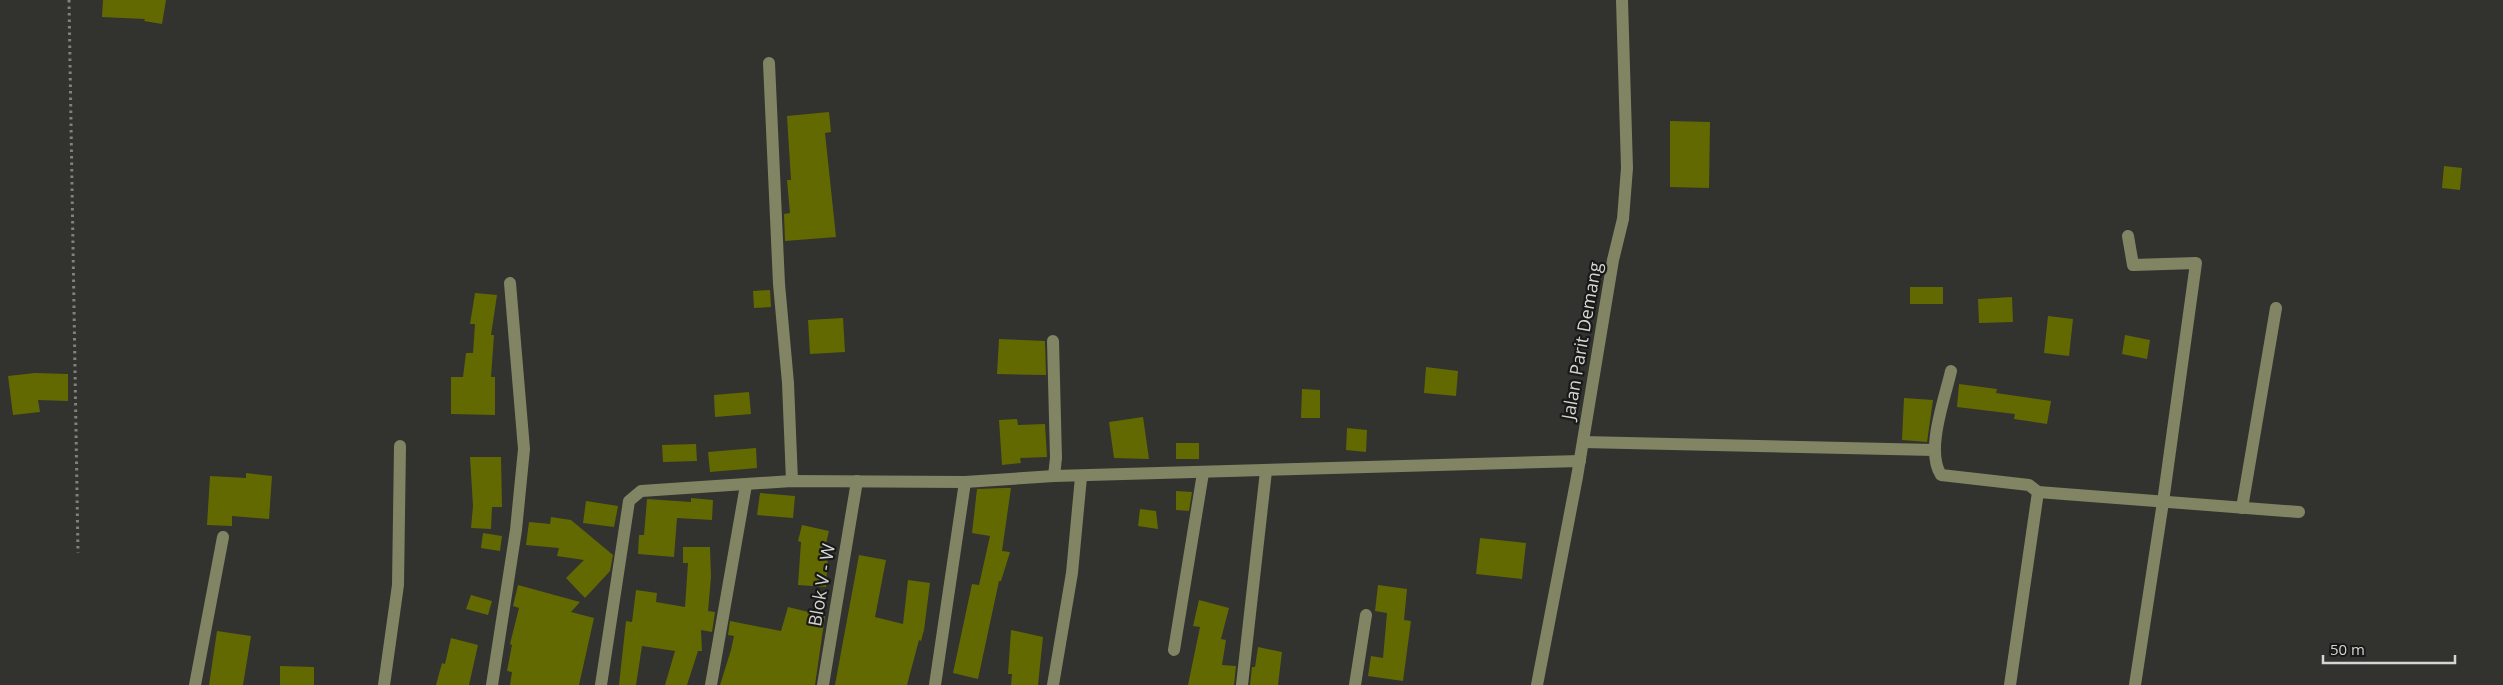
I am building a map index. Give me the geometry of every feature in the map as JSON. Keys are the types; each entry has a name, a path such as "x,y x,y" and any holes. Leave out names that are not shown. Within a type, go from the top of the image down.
{"street":[{"name":"Jalan Parit Demang","path":"1537,685 1580,461 1613,260 1623,219 1627,168 1622,0"},
{"path":"768,63 779,284 788,383 792,481"},
{"path":"2128,236 2133,265 2196,263 2163,502 2135,685"},
{"path":"492,685 516,530 524,449 510,283"},
{"path":"2242,508 2276,308"},
{"path":"1053,341 1056,458 1054,476"},
{"path":"1951,371 1934,450 1936,467 1941,474 2029,485 2038,492 2299,512"},
{"path":"1583,442 1934,450"},
{"path":"384,685 398,585 400,446"},
{"path":"601,685 629,501 641,491 792,481 856,486 965,482 1054,476 1081,477 1580,461"},
{"path":"1242,685 1266,471"},
{"path":"1174,650 1203,473"},
{"path":"1052,685 1072,573 1081,477"},
{"path":"935,685 965,482"},
{"path":"711,685 746,485"},
{"name":"Blok V - W","path":"823,685 856,486"},
{"path":"2010,685 2038,492"},
{"path":"195,685 222,537"},
{"path":"1355,685 1366,615"}],"path":[{"path":"69,0 78,553"}],"building":[{"path":"103,0 166,0 162,24 144,21 145,19 102,17"},
{"path":"829,112 831,132 825,133 836,237 785,241 784,214 790,213 787,180 791,180 787,116"},
{"path":"1670,121 1710,122 1709,188 1670,187"},
{"path":"2444,166 2462,168 2460,190 2442,188"},
{"path":"1910,287 1943,287 1943,304 1910,304"},
{"path":"770,290 771,307 754,308 753,291"},
{"path":"475,293 497,295 491,335 494,335 491,377 495,377 495,415 451,414 451,377 463,377 466,353 473,353 475,324 470,324"},
{"path":"2012,297 2013,322 1979,323 1978,299"},
{"path":"2048,316 2073,319 2069,356 2044,353"},
{"path":"843,318 845,352 810,354 808,320"},
{"path":"2125,335 2150,340 2147,359 2122,354"},
{"path":"999,339 1045,341 1046,375 997,374"},
{"path":"1426,367 1458,371 1456,396 1424,393"},
{"path":"35,373 68,374 68,401 38,400 40,412 13,415 8,376"},
{"path":"1959,384 1997,389 1996,393 2051,401 2047,424 2014,419 2015,414 1957,407"},
{"path":"1302,389 1320,390 1320,418 1301,418"},
{"path":"749,392 751,414 715,417 714,395"},
{"path":"1904,398 1933,400 1927,442 1902,440"},
{"path":"1143,417 1149,459 1114,458 1109,422"},
{"path":"1017,419 1018,425 1045,424 1047,457 1020,458 1021,463 1002,465 999,420"},
{"path":"1347,428 1367,430 1366,452 1346,450"},
{"path":"1176,443 1199,443 1199,459 1176,459"},
{"path":"696,444 697,461 663,462 662,445"},
{"path":"756,448 757,468 710,472 708,452"},
{"path":"470,457 501,457 502,507 492,507 491,529 471,528 473,506"},
{"path":"246,473 272,476 269,519 232,516 232,526 207,525 210,476 246,478"},
{"path":"1011,488 1002,551 1010,552 1001,581 999,581 978,679 953,673 972,584 979,585 990,536 972,533 977,489"},
{"path":"1176,491 1192,492 1189,511 1176,510"},
{"path":"760,493 795,496 793,518 757,515"},
{"path":"691,498 713,500 712,520 677,518 674,557 638,554 639,535 644,535 647,499 691,502"},
{"path":"586,501 618,506 614,527 583,523"},
{"path":"1140,509 1156,511 1158,529 1138,526"},
{"path":"551,517 571,520 613,555 610,571 585,598 566,578 584,560 557,556 559,548 526,545 529,522 550,524"},
{"path":"802,525 829,531 824,552 828,553 826,587 798,585 801,542 798,541"},
{"path":"483,533 502,536 500,551 481,548"},
{"path":"1480,538 1526,543 1522,579 1476,574"},
{"path":"683,547 710,547 711,577 708,611 715,612 712,632 701,630 702,651 698,651 687,685 665,685 675,651 642,646 636,685 619,685 626,621 632,622 636,590 657,593 656,602 685,607 688,563 683,563"},
{"path":"859,555 886,560 875,617 903,624 908,580 930,583 924,630 921,641 919,640 907,685 835,685"},
{"path":"518,585 580,602 571,612 594,618 579,685 510,685 512,672 507,671 512,645 510,644 519,608 513,606"},
{"path":"1378,585 1407,589 1404,620 1411,621 1403,681 1368,676 1371,656 1383,658 1387,613 1375,611"},
{"path":"471,595 492,601 488,615 466,609"},
{"path":"1199,600 1229,608 1221,639 1226,640 1222,665 1236,666 1234,685 1188,685 1200,627 1193,626"},
{"path":"788,607 825,616 815,685 720,685 734,636 728,635 730,621 781,631"},
{"path":"1011,630 1043,637 1038,685 1011,685 1012,674 1008,674"},
{"path":"217,631 251,636 243,685 209,685"},
{"path":"451,638 478,645 469,685 436,685 442,663 445,664"},
{"path":"1258,647 1282,652 1278,685 1250,685 1252,667 1255,667"},
{"path":"280,666 314,667 314,685 280,685"}]}
